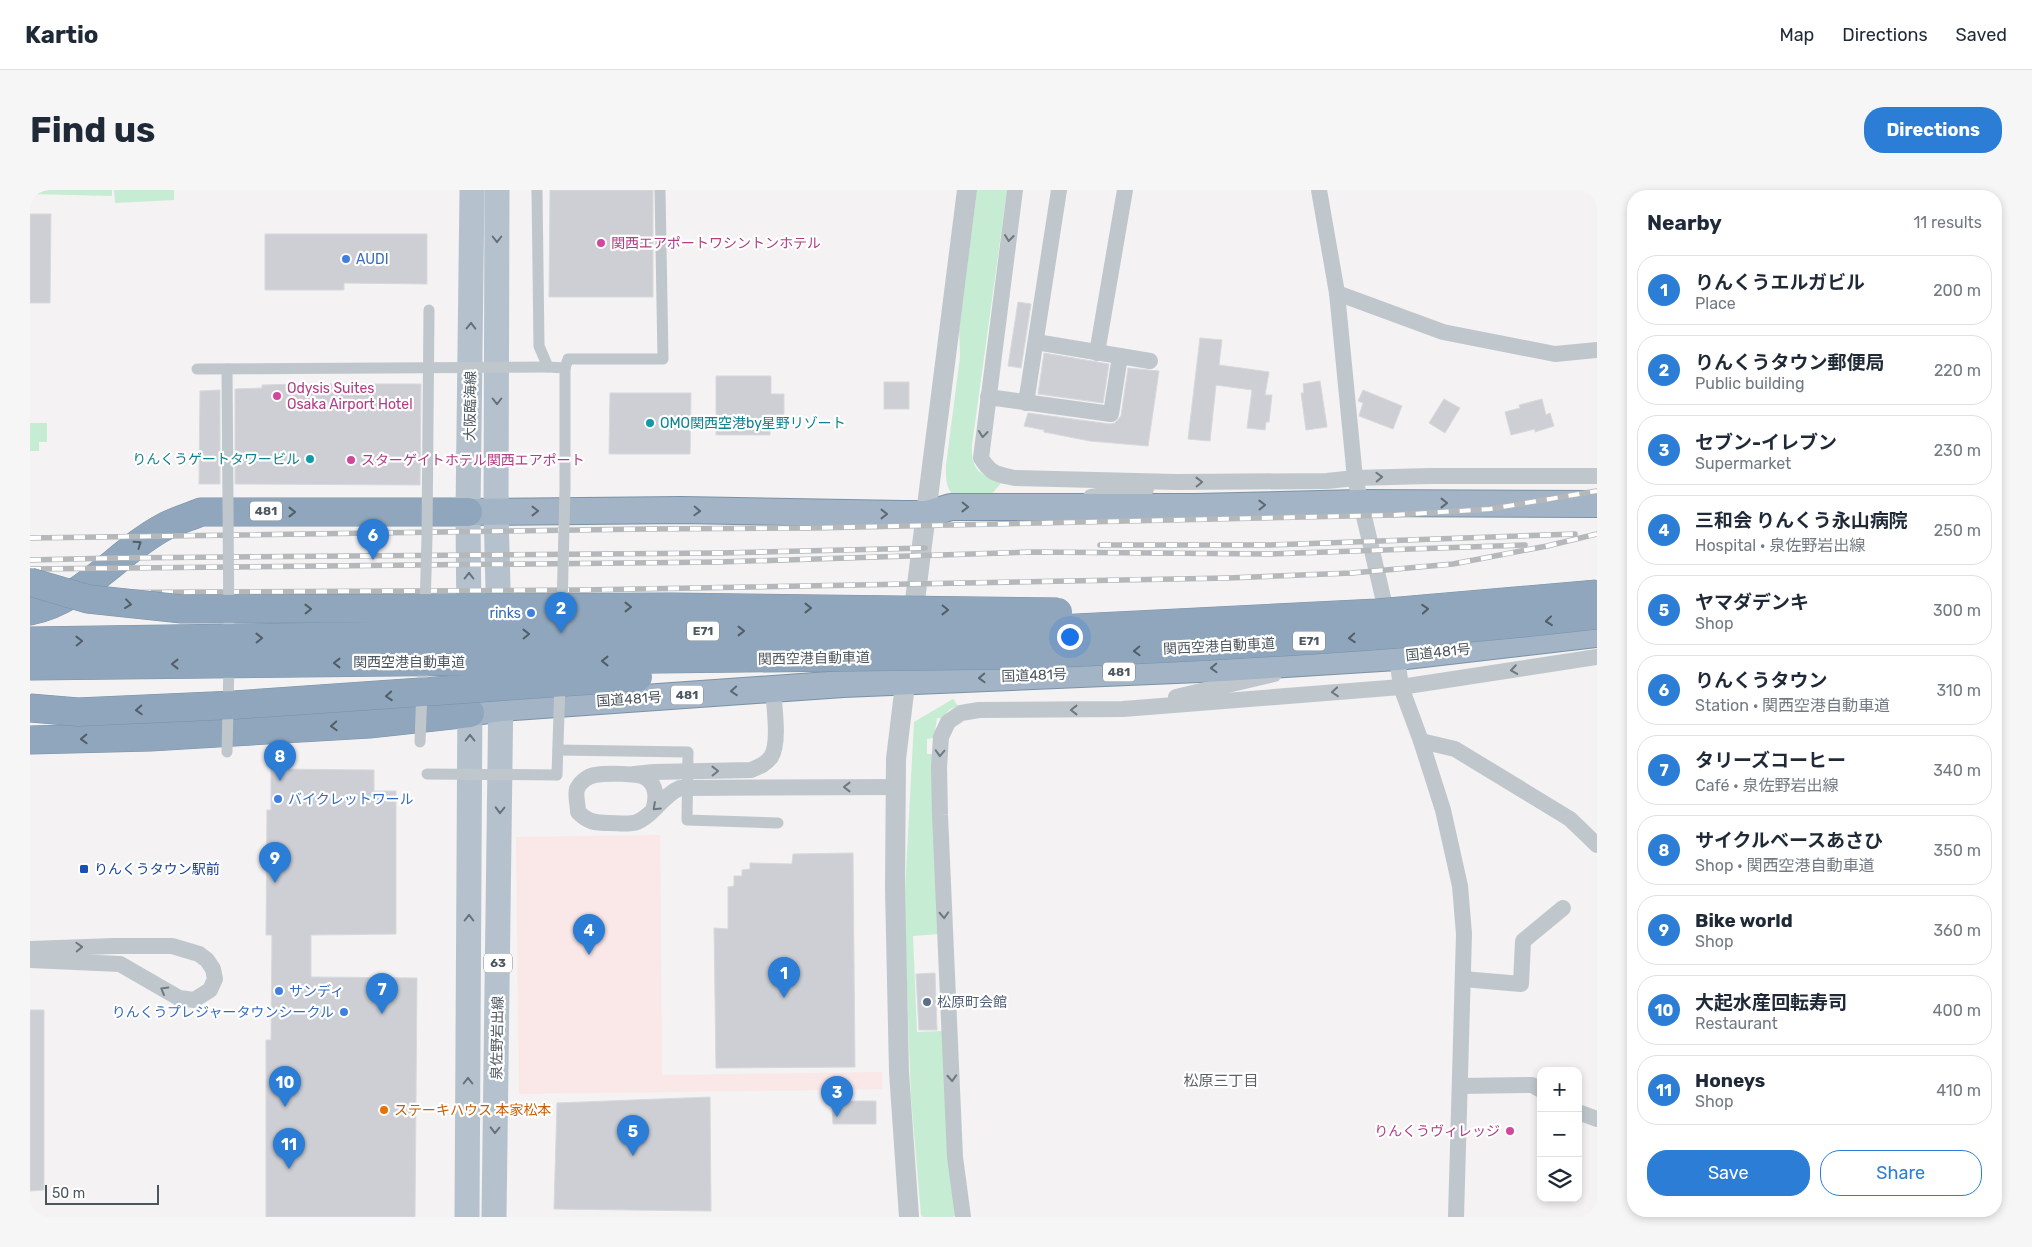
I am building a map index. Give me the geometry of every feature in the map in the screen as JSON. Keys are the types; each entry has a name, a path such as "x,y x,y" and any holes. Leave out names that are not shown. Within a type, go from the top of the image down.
{"highway":[{"name":"481","path":"30,611 59,601 164,526 200,512 682,510 841,515 927,514 951,507 1195,507 1358,490 1597,504"},
{"path":"30,582 88,599 182,609 671,607 1022,611 1073,613 1148,623"},
{"name":"関西空港自動車道","path":"30,641 728,631 975,633 1376,613 1597,594"},
{"name":"関西空港自動車道","path":"30,666 1021,655 1167,649 1382,636 1597,615"},
{"name":"国道481号","path":"470,713 502,708 905,681 1223,668 1333,661 1397,656 1597,634"},
{"path":"30,708 78,712 234,705 675,675 921,666 1021,655"},
{"name":"481","path":"30,740 150,737 369,724 470,713"}],"main road":[{"name":"大阪臨海線","path":"470,713 468,512 472,190"},
{"name":"大阪臨海線","path":"497,190 496,511 502,708"},
{"name":"泉佐野岩出線","path":"494,1217 502,708"},
{"name":"泉佐野岩出線","path":"467,1217 470,713"}],"street":[{"path":"537,190 539,346 548,368"},
{"path":"427,774 556,776 565,488 565,368 568,359 663,359 660,190"},
{"path":"909,1217 899,1072 895,888 896,759 967,190"},
{"path":"1015,190 981,458 989,470 998,475 1015,478 1176,482 1327,481 1358,490 1429,476 1597,476"},
{"path":"1026,402 1059,190"},
{"path":"1097,353 1125,190"},
{"path":"1319,190 1337,293 1350,439 1358,490 1397,656 1401,687 1443,810 1460,886 1464,934 1456,1217"},
{"path":"1337,293 1443,332 1555,354 1597,350"},
{"path":"420,742 427,537 429,310"},
{"path":"1036,342 1150,361"},
{"path":"988,397 1111,414 1120,356"},
{"path":"197,369 565,368"},
{"path":"227,369 230,586 227,752"},
{"path":"1045,507 1082,498 1176,482"},
{"path":"1531,642 1597,644"},
{"path":"963,1217 955,1148 940,815 941,737 948,722 961,712 979,710 1123,710 1401,687 1597,657"},
{"path":"1123,710 1333,661"},
{"path":"773,689 775,744 772,756 763,765 751,770 595,775 584,779 577,789 578,812 585,820 595,823 636,823 672,792 680,788 895,787"},
{"path":"1421,741 1455,749 1570,819 1597,845"},
{"path":"558,750 688,752 687,820 778,823"},
{"path":"632,775 646,778 652,785 656,795 653,810"},
{"path":"1462,979 1521,984 1523,941 1563,908"},
{"path":"30,949 172,946 199,954 207,960 213,969 215,979 210,990 194,1000 179,998 120,964 30,960"},
{"path":"1460,1086 1532,1085 1537,1088"},
{"path":"1582,1113 1597,1119"}],"shaded area":[{"path":"660,835 662,1075 882,1072 882,1089 519,1094 516,837"}],"green space":[{"path":"30,190 112,190 112,196 30,194"},
{"path":"114,190 174,190 174,200 115,203"},
{"path":"977,190 1007,190 972,445 973,461 978,471 1002,482 990,496 952,494 946,477 960,357 959,329"},
{"path":"30,423 47,423 47,442 39,442 39,451 30,451"},
{"path":"953,699 958,706 950,709 942,718 937,718 934,738 927,739 927,754 933,754 939,934 913,936 917,1032 943,1031 955,1215 953,1217 923,1217 921,1215 911,1097 904,909 914,722"}],"building":[{"name":"関西エアポートワシントンホテル","path":"550,190 653,190 653,297 549,297"},
{"path":"30,214 51,214 50,303 30,303"},
{"name":"AUDI","path":"265,234 427,234 427,284 344,283 344,290 265,290"},
{"path":"1018,302 1031,304 1021,368 1008,366"},
{"path":"1200,338 1222,340 1219,365 1269,372 1265,395 1272,395 1269,422 1266,422 1265,430 1247,428 1252,390 1216,385 1210,441 1188,439"},
{"path":"1044,353 1109,364 1103,403 1038,394"},
{"path":"1128,368 1159,371 1148,446 1090,441 1024,426 1028,413 1110,424 1115,423 1121,416"},
{"path":"716,376 771,376 771,394 784,394 784,416 770,416 770,435 716,435"},
{"path":"1320,381 1327,427 1306,430 1301,393 1304,393 1303,384"},
{"path":"884,382 909,382 909,409 884,409"},
{"name":"りんくうゲートタワービル","path":"421,384 420,485 235,484 235,389 262,388 262,385"},
{"path":"220,390 220,484 199,484 200,391"},
{"path":"1363,390 1402,406 1393,429 1359,416 1363,403 1358,401"},
{"name":"OMO関西空港by星野リゾート","path":"610,393 691,393 690,454 609,454"},
{"path":"1444,399 1460,408 1445,433 1429,423"},
{"path":"1542,399 1546,415 1550,413 1554,426 1535,432 1535,429 1511,435 1505,412 1520,408 1519,405"},
{"name":"りんくうプレジャータウンシークル","path":"271,769 374,770 374,791 396,791 396,934 311,935 311,977 417,978 415,1217 266,1217 266,1040 271,1040 272,935 266,935 267,810 271,810"},
{"path":"853,853 855,1067 716,1068 714,928 728,929 728,887 734,886 734,876 742,876 742,870 750,869 750,863 792,864 793,854"},
{"name":"松原町会館","path":"935,973 937,1030 919,1030 916,974"},
{"path":"30,1010 44,1010 44,1190 30,1191"},
{"path":"710,1097 711,1211 554,1209 557,1103"},
{"path":"832,1101 876,1101 876,1124 833,1124"}],"railway":[{"path":"30,538 815,528 1394,515 1490,509 1597,491"},
{"path":"1100,545 1269,545 1575,534"},
{"path":"30,593 583,590 1228,578 1352,573 1453,564 1547,546 1597,534"},
{"path":"30,569 719,562 1033,552 1269,554 1525,545"},
{"path":"30,560 720,553 925,548"}],"place":[{"name":"関西エアポートワシントンホテル","path":"601,243"},
{"name":"AUDI","path":"346,259"},
{"name":"Odysis Suites Osaka Airport Hotel","path":"277,396"},
{"name":"OMO関西空港by星野リゾート","path":"650,423"},
{"name":"りんくうゲートタワービル","path":"310,459"},
{"name":"スターゲイトホテル関西エアポート","path":"351,460"},
{"name":"りんくうタウン","path":"373,560"},
{"name":"rinks","path":"531,613"},
{"name":"りんくうタウン郵便局","path":"561,633"},
{"name":"サイクルベースあさひ","path":"280,781"},
{"name":"バイクレットワール","path":"278,799"},
{"name":"りんくうタウン駅前","path":"84,869"},
{"name":"Bike world","path":"275,883"},
{"name":"三和会 りんくう永山病院","path":"589,955"},
{"name":"サンディ","path":"279,991"},
{"name":"りんくうエルガビル","path":"784,998"},
{"name":"松原町会館","path":"927,1002"},
{"name":"りんくうプレジャータウンシークル","path":"344,1012"},
{"name":"タリーズコーヒー","path":"382,1014"},
{"name":"大起水産回転寿司","path":"285,1107"},
{"name":"ステーキハウス 本家松本","path":"384,1110"},
{"name":"セブン-イレブン","path":"837,1117"},
{"name":"りんくうヴィレッジ","path":"1510,1131"},
{"name":"ヤマダデンキ","path":"633,1156"},
{"name":"Honeys","path":"289,1169"}],"district":[{"name":"松原三丁目","path":"1221,1081"}]}
